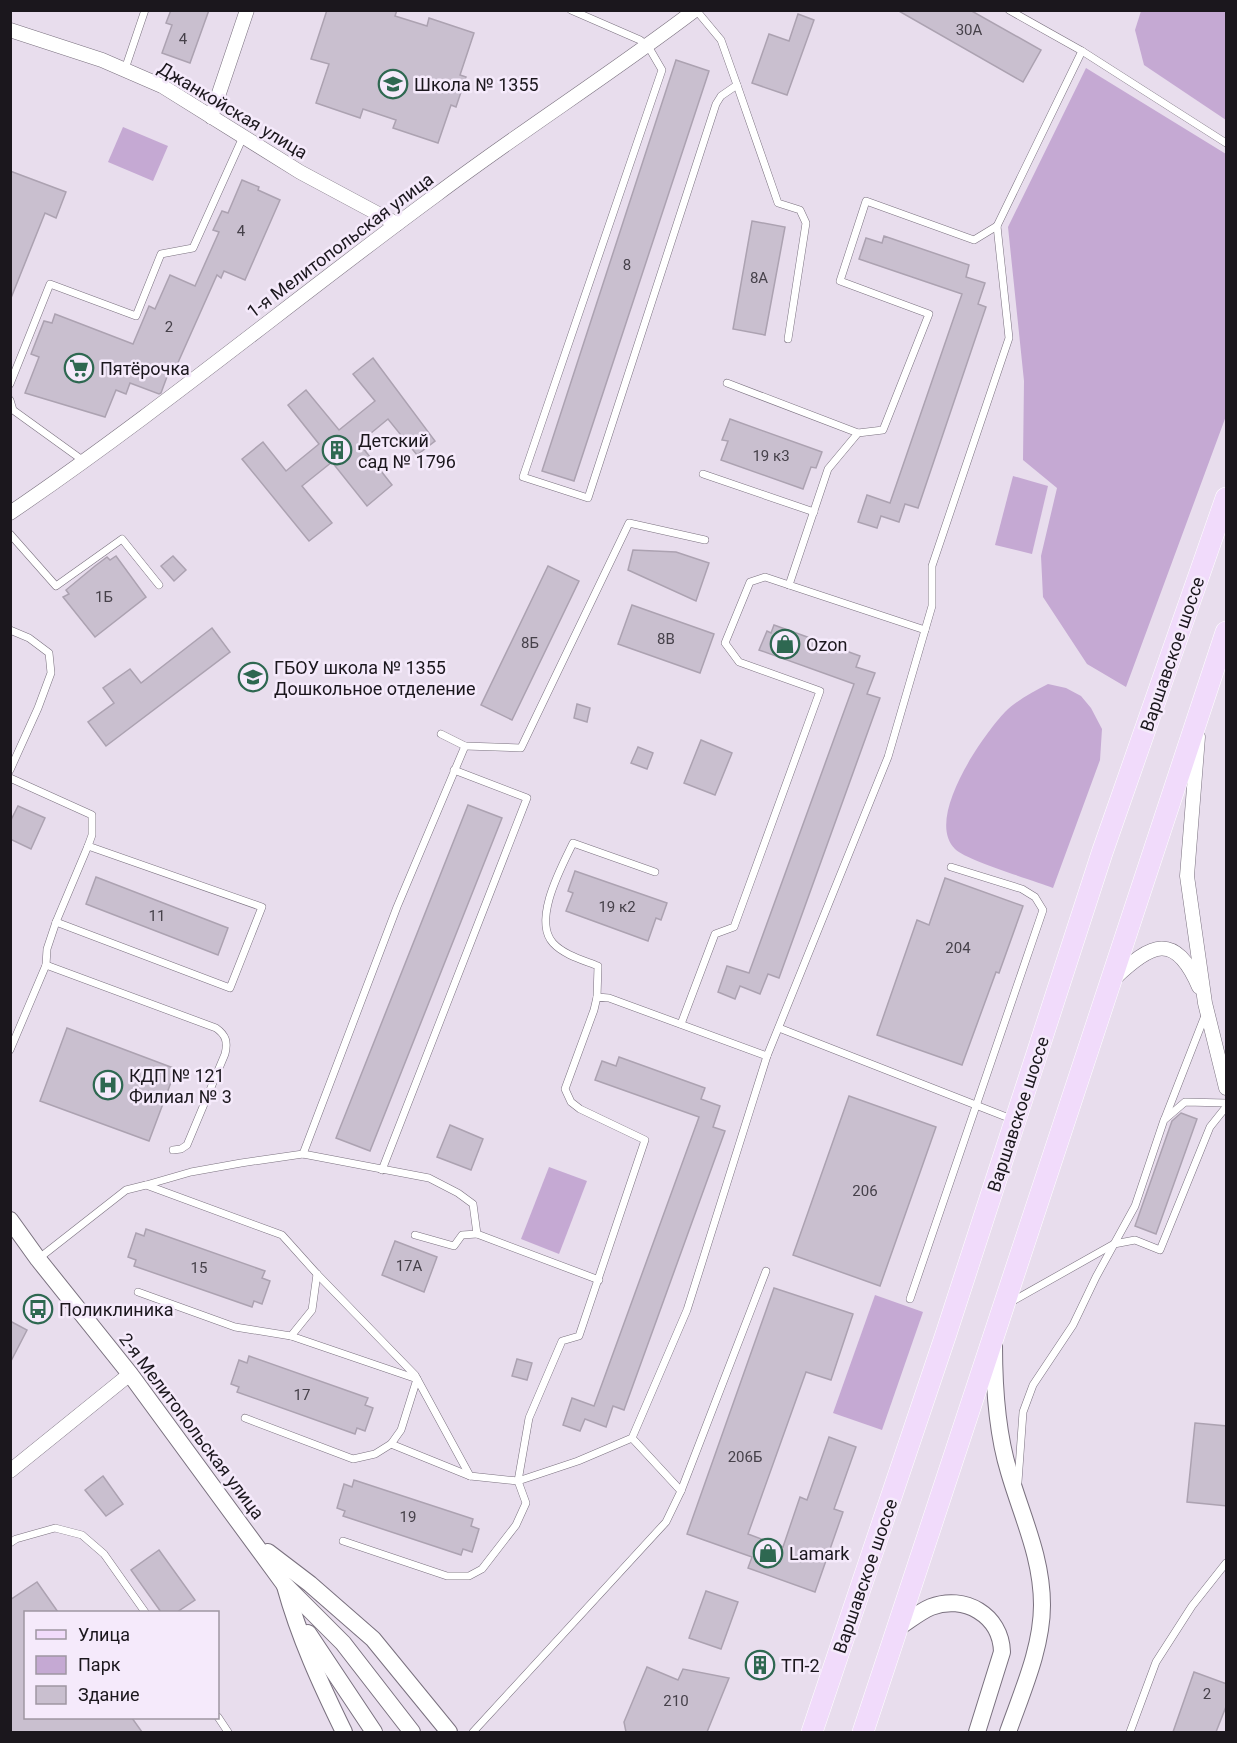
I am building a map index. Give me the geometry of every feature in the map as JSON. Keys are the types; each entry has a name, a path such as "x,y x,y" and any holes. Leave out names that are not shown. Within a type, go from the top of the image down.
{"main road":[{"name":"Варшавское шоссе","path":"812,1732 942,1346 1102,853 1227,498"},
{"path":"863,1732 1227,632"}],"street":[{"path":"211,117 247,10"},
{"name":"1-я Мелитопольская улица","path":"10,513 85,462 437,194 696,10"},
{"name":"Джанкойская улица","path":"10,30 124,69 162,86 300,172 397,224"},
{"path":"1200,714 1187,876 1206,1006 1227,1088"},
{"path":"1113,980 1136,957 1156,949 1168,949 1181,956 1195,978 1206,1006"},
{"name":"2-я Мелитопольская улица","path":"10,1220 38,1259 130,1374 284,1584 344,1643 412,1732"},
{"path":"994,1335 994,1375 1006,1462 1039,1569 1042,1606 1036,1644 1008,1732"},
{"path":"10,1471 130,1374"},
{"name":"2-я Мелитопольская улица","path":"253,1541 310,1584 374,1639 449,1732"},
{"path":"284,1584 322,1687 344,1732"},
{"path":"290,1604 374,1732"},
{"path":"899,1627 922,1612 938,1605 950,1604 966,1605 983,1613 998,1631 1002,1642 1000,1662 977,1732"}],"lane":[{"path":"124,69 145,10"},
{"path":"571,10 640,40 648,46 662,70 523,477 588,498 717,104 721,96 737,85"},
{"path":"696,10 721,40 778,203 800,210 806,223 788,339"},
{"path":"1009,10 1082,51 1227,143"},
{"path":"391,1444 470,1476 518,1481 578,1461 632,1438 687,1310 767,1056 888,757 932,606 932,566 1009,338 997,226 1082,51"},
{"path":"10,384 50,284 136,316 161,254 193,248 243,137"},
{"path":"727,383 858,433 883,429 929,314 840,281 866,201 974,240 997,226"},
{"path":"10,400 14,410 85,462"},
{"path":"789,585 828,469 858,433"},
{"path":"703,474 814,512"},
{"path":"441,734 465,746 521,748 629,523 705,540"},
{"path":"10,534 56,586 122,539 159,585"},
{"path":"681,1024 716,934 734,927 820,691 739,662 725,643 750,582 765,578 925,630"},
{"path":"10,630 29,638 49,653 51,673 10,770"},
{"path":"303,1154 356,1011 465,746"},
{"path":"382,1170 527,798 454,770"},
{"path":"10,778 92,815 92,835 47,949 46,965 10,1050"},
{"path":"343,1541 447,1576 469,1576 482,1569 516,1525 526,1503 518,1481 530,1418 562,1341 579,1336 645,1140 580,1109 571,1102 565,1089 594,1010 597,997 598,966 562,951 551,942 545,926 547,904 573,843 655,872"},
{"path":"57,922 230,988 262,907 88,846"},
{"path":"910,1299 1043,910 1035,897 1022,889 951,867"},
{"path":"46,965 216,1028 223,1033 227,1040 225,1054 187,1145 173,1150"},
{"path":"597,997 609,998 767,1056"},
{"path":"1017,1498 1023,1412 1033,1385 1073,1325 1135,1206 1206,1006"},
{"path":"779,1028 1016,1121"},
{"path":"1164,1120 1185,1102 1227,1105"},
{"path":"1004,1306 1114,1244 1135,1240 1160,1250 1210,1127 1227,1105"},
{"path":"38,1259 126,1190 191,1172 303,1154 429,1178 458,1193 472,1204 477,1234"},
{"path":"146,1185 282,1235 316,1274 417,1379 470,1476"},
{"path":"415,1235 454,1246 462,1235 477,1234 599,1280"},
{"path":"473,1732 666,1522 681,1491 766,1271"},
{"path":"291,1336 312,1310 316,1274"},
{"path":"138,1292 235,1327 291,1336 417,1379"},
{"path":"245,1418 353,1459 375,1454 391,1444 401,1430 417,1379"},
{"path":"632,1438 681,1491"},
{"path":"10,1543 16,1539 55,1528 82,1535 104,1554 144,1611"},
{"path":"1130,1732 1156,1662 1192,1606 1227,1563"},
{"path":"219,1718 228,1732"}],"green space":[{"path":"1141,11 1226,11 1226,120 1144,65 1135,30"},
{"path":"1086,68 1226,154 1226,416 1126,687 1087,664 1043,597 1041,556 1057,488 1023,460 1024,381 1008,227"},
{"path":"123,127 168,146 153,181 108,162"},
{"path":"1013,476 1048,486 1032,554 995,545"},
{"path":"1048,684 1066,688 1081,696 1091,708 1102,729 1100,760 1053,888 986,865 962,854 955,849 947,835 947,818 951,799 971,758 1005,712 1025,696"},
{"path":"549,1167 587,1181 559,1254 521,1239"},
{"path":"875,1295 923,1312 882,1430 833,1413"}],"building":[{"path":"171,10 209,10 190,63 162,53 172,25 166,23"},
{"path":"327,10 397,10 395,16 427,26 429,18 474,33 460,75 466,77 456,107 451,105 438,143 393,128 396,120 363,109 360,118 316,103 329,64 311,59"},
{"path":"897,10 970,10 1041,50 1023,82"},
{"path":"798,14 814,20 787,95 752,83 769,34 789,41"},
{"path":"676,60 709,71 574,481 542,471"},
{"path":"10,171 66,192 56,218 45,213 11,298"},
{"path":"242,180 280,200 245,280 224,271 221,278 217,275 172,376 168,374 161,393 130,383 126,394 116,390 105,417 25,393 39,357 31,354 44,321 52,323 55,314 133,344 149,306 155,309 170,275 195,286 219,232 213,230 222,211 228,213"},
{"path":"752,221 785,227 765,335 733,329"},
{"path":"884,236 969,265 966,277 985,283 978,304 986,307 918,508 905,504 899,522 881,516 877,528 858,522 867,495 890,503 962,294 859,259 866,238 882,243"},
{"name":"Детский сад № 1796","path":"373,358 435,441 417,455 388,419 359,443 392,485 367,506 332,462 302,486 332,523 309,541 242,459 263,442 286,471 319,444 288,405 306,390 339,430 375,401 353,374"},
{"path":"730,419 822,452 816,468 811,467 803,489 721,460 728,441 722,440"},
{"path":"633,550 676,552 709,563 696,601 628,570"},
{"path":"116,556 146,597 95,637 63,597 69,594 66,590 95,566 107,557 110,560"},
{"path":"173,556 186,570 174,581 161,566"},
{"path":"548,566 579,581 512,720 481,705"},
{"path":"632,605 714,634 700,673 618,644"},
{"path":"774,625 860,656 856,667 875,673 867,694 880,698 779,978 768,974 760,994 740,986 735,999 718,992 727,966 749,973 854,684 759,650 767,631 771,633"},
{"path":"212,628 230,652 106,746 88,722 114,703 103,688 130,669 141,683"},
{"path":"577,704 590,708 587,722 574,718"},
{"path":"701,740 732,753 715,795 684,783"},
{"path":"638,747 653,753 647,769 631,763"},
{"path":"468,805 502,818 370,1151 336,1138"},
{"path":"18,806 45,818 31,849 10,839 10,822"},
{"path":"575,871 667,903 661,920 656,918 648,941 566,911 573,893 568,891"},
{"path":"96,877 228,928 218,955 86,904"},
{"path":"945,878 1023,906 962,1065 877,1035 917,920 929,925"},
{"name":"КДП № 121 Филиал № 3","path":"67,1028 176,1069 149,1141 40,1101"},
{"path":"619,1057 705,1088 701,1099 720,1106 713,1127 725,1131 624,1410 613,1406 606,1427 585,1419 580,1431 563,1425 572,1398 594,1406 699,1117 595,1080 602,1061 616,1066"},
{"path":"849,1096 936,1127 880,1286 793,1255"},
{"path":"1181,1113 1197,1119 1156,1234 1135,1226 1172,1121"},
{"path":"450,1125 483,1139 471,1170 437,1157"},
{"path":"146,1229 265,1271 262,1278 270,1281 262,1304 254,1301 252,1307 134,1266 136,1260 128,1257 136,1233 144,1236"},
{"path":"395,1241 437,1257 424,1292 382,1275"},
{"path":"774,1288 853,1314 831,1380 806,1372 748,1534 783,1547 800,1497 807,1500 829,1437 856,1447 834,1509 843,1512 815,1592 748,1568 752,1557 687,1534"},
{"path":"10,1321 27,1330 10,1363"},
{"path":"249,1356 368,1398 365,1405 373,1408 365,1431 357,1428 355,1434 237,1392 239,1387 231,1384 239,1360 247,1363"},
{"path":"517,1359 532,1363 527,1380 512,1376"},
{"path":"1195,1423 1227,1426 1227,1506 1187,1502"},
{"path":"103,1476 123,1504 106,1516 85,1490"},
{"path":"354,1480 473,1519 471,1526 479,1529 472,1552 463,1549 461,1555 343,1516 345,1511 337,1508 344,1484 352,1487"},
{"path":"159,1550 195,1600 178,1611 160,1611 131,1570"},
{"path":"37,1582 57,1611 24,1611 24,1719 133,1719 142,1732 10,1732 10,1600"},
{"path":"706,1591 738,1602 721,1649 689,1638"},
{"path":"647,1667 678,1680 683,1669 729,1678 707,1732 626,1732 624,1722"},
{"path":"1194,1672 1227,1684 1227,1704 1216,1732 1173,1732"}],"place":[{"name":"Школа № 1355","path":"393,84"},
{"name":"Пятёрочка","path":"79,368"},
{"name":"Детский сад № 1796","path":"337,450"},
{"name":"Ozon","path":"785,644"},
{"name":"ГБОУ школа № 1355 Дошкольное отделение","path":"253,677"},
{"name":"КДП № 121 Филиал № 3","path":"108,1085"},
{"name":"Поликлиника","path":"38,1309"},
{"name":"Lamark","path":"768,1553"},
{"name":"ТП-2","path":"760,1665"}]}
